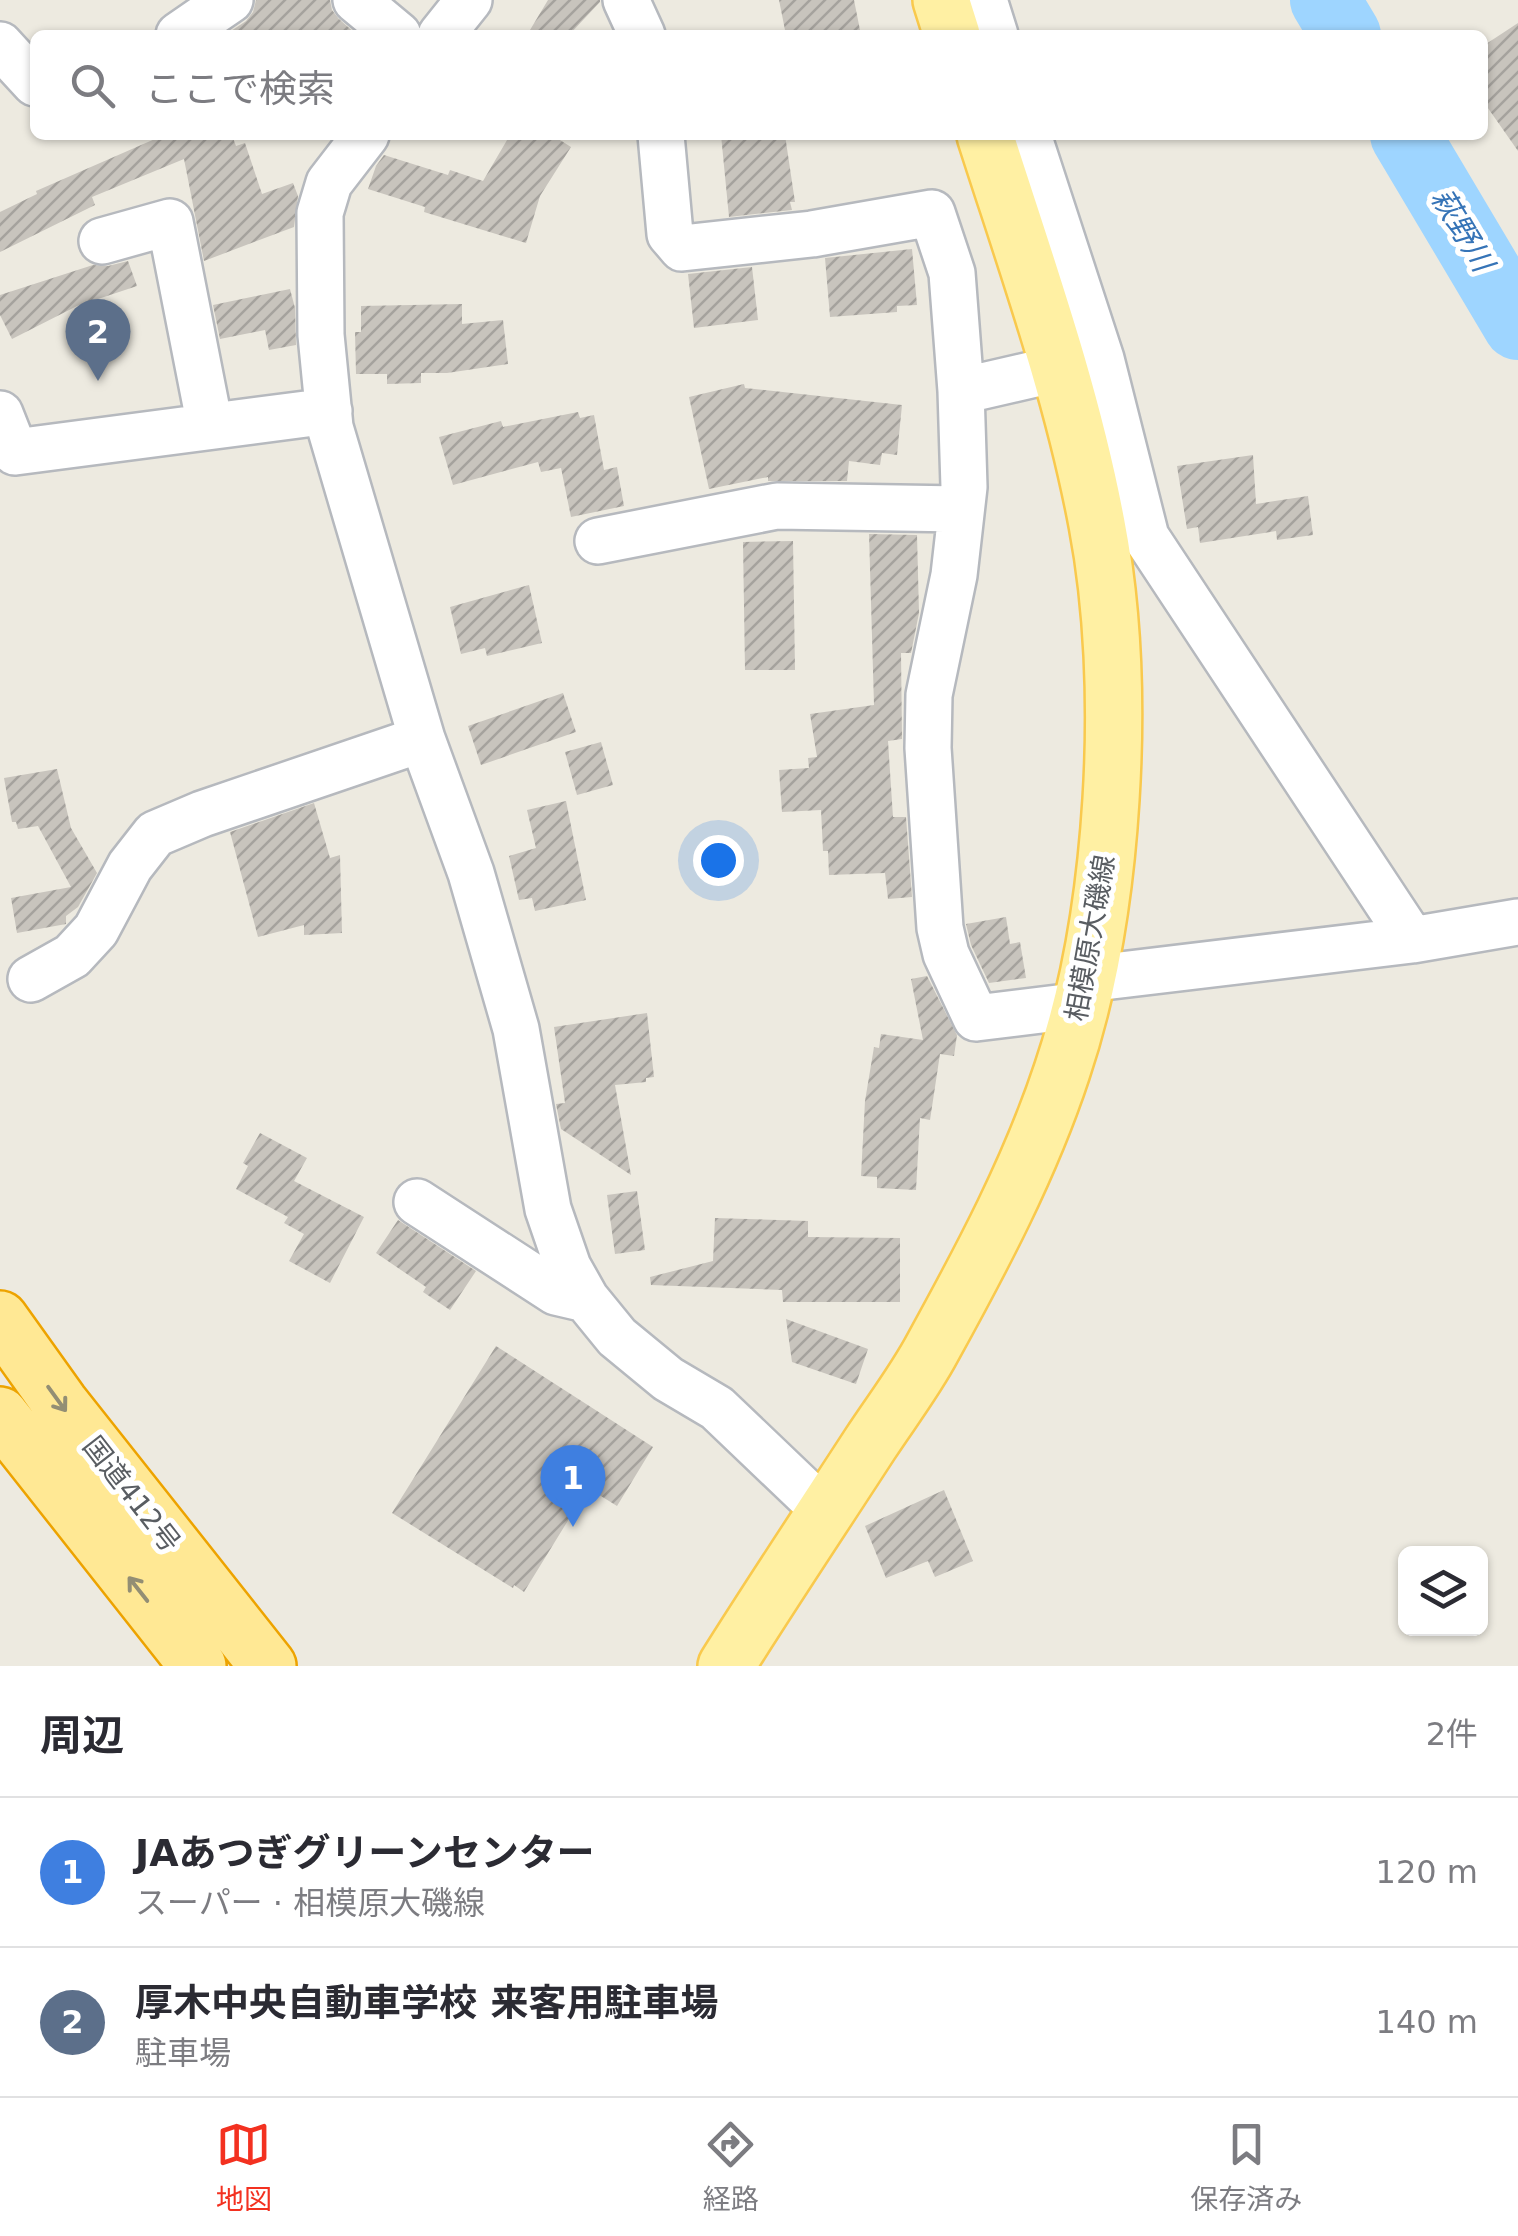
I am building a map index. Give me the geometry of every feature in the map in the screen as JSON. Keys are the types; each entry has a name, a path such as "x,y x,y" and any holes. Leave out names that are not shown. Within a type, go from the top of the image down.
{"highway":[{"name":"国道412号","path":"0,1320 60,1403 268,1666"},
{"name":"国道412号","path":"0,1415 198,1666"}],"main road":[{"path":"941,0 950,30"},
{"name":"相模原大磯線","path":"729,1665 930,1352 990,1240 1033,1150 1084,992 1104,862 1113,758 1113,688 1080,362 987,140"}],"street":[{"path":"186,30 230,0"},
{"path":"356,0 392,30"},
{"path":"446,30 469,0"},
{"path":"626,0 640,30"},
{"path":"984,0 993,30"},
{"path":"0,45 30,91"},
{"path":"362,140 329,183 320,212 322,335 330,427 422,739 471,873 516,1028 548,1209 568,1267 586,1299 617,1337 668,1379 717,1408 826,1512"},
{"path":"661,140 670,234 682,248 812,234 932,213 952,273 964,486 954,575 929,695 928,748 940,928 946,954 976,1018 1084,992 1518,922"},
{"path":"1029,140 1080,362 1146,537 1412,940"},
{"path":"102,241 170,222 210,426"},
{"path":"961,391 1080,362"},
{"path":"0,414 15,452 329,410"},
{"path":"598,542 778,506 960,509"},
{"path":"27,978 72,956 96,930 130,866 155,834 202,814 422,739"},
{"path":"417,1202 556,1292 586,1299"}],"building":[{"path":"256,0 330,0 332,10 351,30 232,30 253,12"},
{"path":"548,0 600,0 574,30 530,30"},
{"path":"779,0 854,0 860,30 785,30"},
{"path":"1518,23 1518,151 1488,108 1488,43"},
{"path":"153,140 234,140 236,146 245,143 262,194 293,183 298,196 294,227 204,261 184,159 92,197 95,205 0,252 0,212 37,194 36,191"},
{"path":"507,140 560,140 571,147 540,196 526,243 424,212 425,207 368,189 384,155 448,175 450,170 483,181"},
{"path":"721,140 786,140 795,202 790,202 792,210 729,217"},
{"path":"912,249 917,305 897,306 897,312 830,317 825,258"},
{"path":"128,261 137,286 77,306 12,339 0,315 0,295 93,265"},
{"path":"752,267 758,320 694,328 688,274"},
{"path":"290,289 296,345 269,350 265,330 220,339 213,305"},
{"path":"462,304 462,324 503,320 508,364 421,373 421,383 387,384 387,374 356,374 355,332 361,332 361,306"},
{"path":"744,384 745,388 902,405 897,455 882,453 880,465 849,461 847,481 768,481 768,477 709,489 689,397"},
{"path":"578,412 580,418 594,415 604,470 617,467 624,506 571,517 561,468 541,472 538,462 453,485 439,437 501,421 503,427"},
{"path":"1253,455 1256,504 1308,496 1313,535 1277,540 1276,531 1200,543 1198,527 1187,529 1177,466"},
{"path":"869,534 917,535 919,613 911,653 901,653 902,739 888,741 893,817 906,817 912,897 888,899 885,873 829,875 828,851 823,851 821,810 782,812 779,770 809,768 808,758 817,757 810,714 874,705"},
{"path":"793,541 795,670 745,670 743,542"},
{"path":"529,585 542,643 487,656 485,648 461,654 450,607"},
{"path":"563,693 576,732 481,765 468,726"},
{"path":"601,742 613,785 577,795 565,752"},
{"path":"57,769 71,828 97,873 78,907 66,916 66,924 17,933 11,898 71,887 38,826 18,829 16,822 12,822 4,778"},
{"path":"566,801 586,900 535,911 532,898 519,900 509,856 536,848 527,810"},
{"path":"314,803 330,858 340,855 342,933 304,935 304,925 258,937 230,832"},
{"path":"1006,917 1010,944 1020,942 1026,978 989,983 966,924"},
{"path":"927,976 957,1035 954,1056 940,1054 930,1120 920,1118 916,1190 877,1188 877,1177 861,1176 865,1101 874,1047 879,1048 881,1034 923,1040 911,979"},
{"path":"647,1013 654,1077 646,1078 646,1082 615,1085 631,1175 561,1129 556,1104 565,1103 554,1027"},
{"path":"260,1133 307,1158 294,1181 364,1217 330,1283 289,1261 304,1234 284,1223 288,1217 236,1189 248,1166 243,1163"},
{"path":"637,1191 645,1250 615,1254 607,1195"},
{"path":"715,1218 808,1221 808,1237 900,1238 900,1302 783,1302 782,1290 651,1285 650,1277 713,1261"},
{"path":"398,1220 476,1271 450,1310 423,1292 426,1287 376,1253"},
{"path":"786,1319 868,1349 856,1384 792,1362"},
{"path":"496,1346 653,1447 617,1506 588,1488 524,1592 392,1513"},
{"path":"944,1490 973,1561 935,1577 928,1561 886,1578 865,1526"}],"waterway":[{"name":"萩野川","path":"1325,0 1343,30"},
{"name":"萩野川","path":"1408,140 1518,325"}],"place":[{"name":"厚木中央自動車学校 来客用駐車場","path":"98,381"},
{"name":"JAあつぎグリーンセンター","path":"573,1527"}]}
